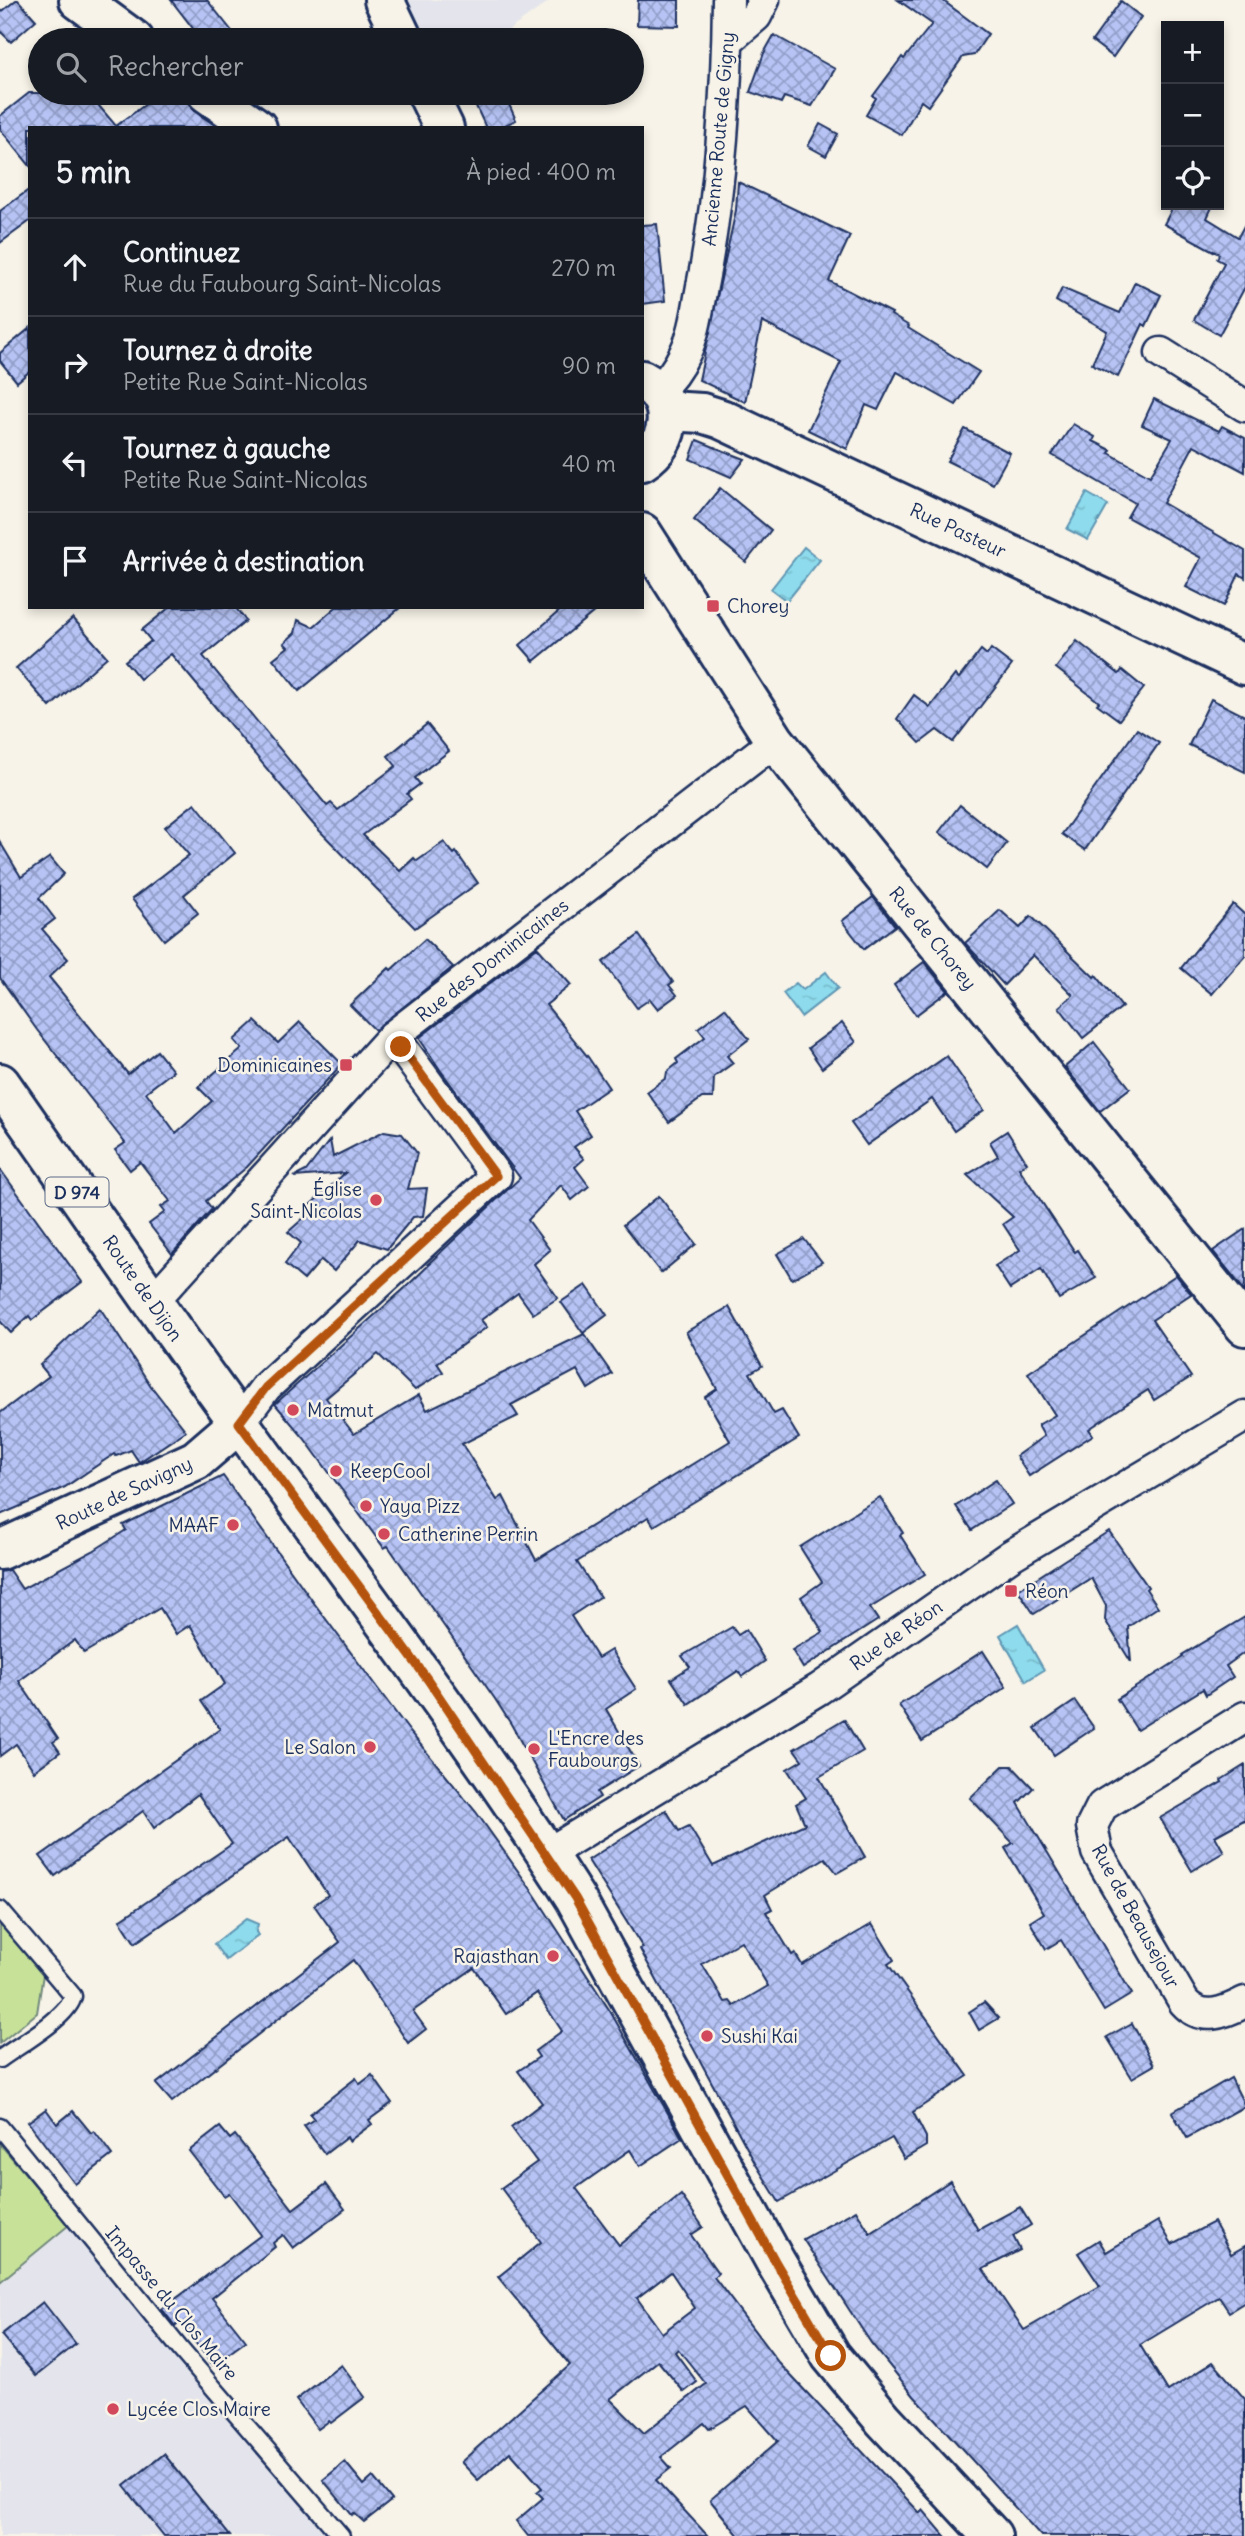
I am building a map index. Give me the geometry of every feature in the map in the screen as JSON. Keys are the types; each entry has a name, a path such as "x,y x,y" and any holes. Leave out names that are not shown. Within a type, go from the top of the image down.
{"main road":[{"path":"79,0 118,28"},
{"path":"384,0 397,28"},
{"path":"224,105 254,126"},
{"path":"433,105 443,126"},
{"path":"644,459 658,448 668,421 655,394"},
{"name":"Rue Pasteur","path":"655,394 721,419 1245,665"},
{"name":"Rue de Chorey","path":"644,536 775,741 1245,1326"},
{"name":"Route de Dijon","path":"0,1083 239,1423"},
{"name":"Route de Savigny","path":"0,1550 196,1460 239,1423"},
{"name":"D 974","path":"239,1423 428,1680 575,1898 775,2261 831,2356 916,2456 992,2536"}],"street":[{"name":"Ancienne Route de Gigny","path":"655,394 672,378 686,351 694,327 715,222 729,0"},
{"path":"728,40 756,16 764,0"},
{"path":"1161,352 1245,406"},
{"name":"Rue des Dominicaines","path":"153,1301 393,1036 775,741"},
{"path":"239,1423 266,1387 496,1176 393,1036"},
{"name":"Rue de Réon","path":"547,1854 819,1689 1010,1556 1245,1416"},
{"name":"Rue de Beausejour","path":"1245,1717 1102,1807 1092,1826 1097,1852 1184,2002 1191,2009 1206,2015 1217,2014 1245,2002"}],"lane":[{"path":"0,1910 73,1996 71,2005 62,2014 0,2059"},
{"name":"Impasse du Clos Maire","path":"0,2127 181,2350 341,2536"}],"shaded area":[{"path":"405,0 551,0 512,28 418,28"},
{"name":"Lycée Clos Maire","path":"69,2225 333,2536 0,2536 0,2282"}],"green space":[{"path":"0,1917 44,1968 37,2013 0,2043"},
{"path":"0,2144 69,2225 0,2282"}],"water":[{"path":"1087,493 1108,505 1088,540 1067,529"},
{"path":"804,547 820,560 787,601 771,589"},
{"path":"826,972 838,988 801,1017 783,993 796,983 803,990"},
{"path":"1018,1624 1044,1670 1026,1681 1000,1635"},
{"path":"246,1919 258,1924 258,1935 226,1960 214,1944"}],"building":[{"path":"16,0 36,20 11,42 0,31 0,13"},
{"path":"171,0 207,0 229,28 193,28"},
{"path":"638,0 679,0 679,26 637,25"},
{"path":"898,0 942,0 988,34 974,55 963,57 928,106 921,101 902,135 866,115 876,98 873,96 902,57 904,59 932,24"},
{"path":"1121,1 1141,17 1113,57 1092,41"},
{"path":"774,35 835,69 812,106 784,97 781,103 750,92 764,53"},
{"path":"28,94 28,105 98,105 116,126 28,126 28,164 0,129 0,116"},
{"path":"145,105 190,105 194,111 216,126 116,126"},
{"path":"475,105 509,105 516,120 503,126 485,126"},
{"path":"820,124 838,134 826,156 808,146"},
{"path":"738,182 850,236 829,281 892,313 891,315 909,326 908,328 979,372 956,405 897,372 878,410 866,405 847,449 808,430 841,362 762,322 745,402 699,380 736,210"},
{"path":"28,190 28,222 0,243 0,211"},
{"path":"1171,210 1211,210 1207,218 1238,237 1245,224 1245,287 1219,335 1194,320 1224,263 1217,259 1219,254 1164,224"},
{"path":"657,224 665,301 644,304 644,225"},
{"path":"1135,282 1161,295 1146,326 1143,324 1118,377 1092,364 1107,331 1056,301 1062,288 1120,313"},
{"path":"28,330 28,373 17,382 0,361 0,353"},
{"path":"1154,399 1219,431 1222,426 1245,438 1245,472 1194,445 1163,503 1245,551 1245,578 1239,574 1224,606 1186,587 1201,558 1127,517 1135,503 1052,455 1073,424 1095,437 1093,441 1111,450 1109,453 1150,476 1172,439 1142,425"},
{"path":"965,429 1010,453 993,484 947,461"},
{"path":"697,440 745,459 731,477 690,459"},
{"path":"720,488 771,530 746,562 694,520"},
{"path":"168,609 237,609 246,621 203,656 327,806 331,803 338,810 396,766 388,756 427,724 449,751 415,778 420,784 407,794 411,799 363,835 400,871 414,858 417,861 444,842 454,854 456,852 478,883 415,928 313,824 171,654 140,679 125,661 151,641 142,630"},
{"path":"334,609 399,609 299,691 273,659 288,647 284,643 295,633 298,620 313,627"},
{"path":"562,609 598,609 534,661 520,645"},
{"path":"73,618 107,657 50,707 16,668"},
{"path":"1077,641 1119,674 1122,670 1144,688 1119,720 1056,668"},
{"path":"991,649 1012,665 953,742 937,730 920,743 897,719 914,695 930,707 955,675 959,678 981,650 987,655"},
{"path":"1211,699 1245,716 1245,772 1189,745"},
{"path":"1137,729 1159,743 1085,850 1062,834"},
{"path":"195,803 235,853 184,895 198,913 164,940 132,899 189,855 165,827"},
{"path":"960,805 1007,843 987,869 939,832"},
{"path":"0,842 21,877 50,857 64,874 39,898 55,919 42,929 68,959 49,977 128,1074 157,1051 173,1071 146,1092 176,1133 212,1101 198,1087 242,1049 234,1040 255,1021 278,1043 300,1022 342,1064 247,1167 206,1201 212,1209 172,1254 149,1224 165,1212 161,1207 170,1201 140,1162 130,1170 115,1150 125,1143 0,978"},
{"path":"873,897 895,926 864,949 842,921"},
{"path":"1233,904 1245,915 1245,956 1212,994 1181,968"},
{"path":"1000,910 1020,928 1031,916 1094,977 1096,975 1122,1007 1083,1038 1059,1007 1073,995 1033,955 1004,985 965,943"},
{"path":"639,935 673,982 669,985 677,995 658,1009 650,999 637,1008 603,962"},
{"path":"425,939 453,967 375,1030 350,1005"},
{"path":"537,947 571,985 546,1005 609,1088 575,1111 591,1135 574,1147 584,1159 575,1167 589,1186 572,1200 561,1185 528,1220 550,1250 534,1264 558,1298 533,1314 518,1293 481,1320 487,1327 437,1363 443,1372 415,1390 378,1354 326,1398 354,1434 419,1395 427,1410 584,1334 612,1374 588,1389 577,1370 511,1405 518,1416 462,1444 497,1500 503,1496 536,1560 730,1441 705,1397 717,1389 686,1332 729,1307 762,1366 750,1373 774,1414 782,1410 799,1438 654,1526 648,1517 577,1562 600,1597 571,1616 598,1658 611,1650 636,1689 606,1709 639,1766 597,1792 600,1797 564,1820 495,1699 388,1546 384,1548 304,1438 275,1404 405,1288 520,1178 419,1038"},
{"path":"924,962 948,991 916,1015 894,985"},
{"path":"725,1008 749,1039 727,1056 733,1063 714,1077 713,1098 702,1098 669,1122 647,1092 666,1078 667,1072 678,1063 676,1059 705,1037 698,1028"},
{"path":"842,1023 856,1042 822,1068 808,1048"},
{"path":"1094,1042 1130,1088 1100,1111 1065,1067"},
{"path":"947,1056 984,1110 954,1131 932,1099 867,1145 851,1123"},
{"name":"Église Saint-Nicolas","path":"384,1131 402,1134 417,1153 408,1189 427,1188 423,1216 413,1217 387,1249 360,1240 334,1271 321,1260 304,1280 285,1264 301,1243 288,1232 314,1209 310,1205 345,1173 294,1177 306,1171 330,1140 333,1157"},
{"path":"1007,1131 1027,1163 1019,1168 1075,1252 1078,1250 1096,1278 1059,1299 1041,1269 1010,1289 995,1266 1020,1250 1003,1224 1013,1217 967,1175 998,1156 990,1142"},
{"path":"0,1169 82,1282 32,1320 29,1316 11,1333 0,1321"},
{"path":"659,1196 696,1244 661,1273 623,1225"},
{"path":"1245,1229 1245,1291 1213,1251"},
{"path":"804,1239 822,1262 792,1279 777,1254"},
{"path":"1176,1275 1191,1294 1152,1320 1191,1377 1154,1400 1148,1390 1089,1429 1093,1435 1029,1476 1016,1456 1044,1436 1038,1425 1055,1415 1028,1373"},
{"path":"586,1285 607,1315 583,1333 561,1302"},
{"path":"100,1308 151,1386 186,1431 139,1462 131,1450 116,1456 114,1454 65,1487 0,1515 0,1413 49,1376 40,1365"},
{"path":"223,1476 410,1732 476,1812 535,1895 610,2011 682,2138 640,2166 630,2150 576,2188 619,2245 681,2195 703,2227 691,2235 718,2273 714,2277 778,2362 920,2513 923,2510 945,2536 739,2536 710,2500 778,2441 747,2406 709,2429 704,2423 661,2457 671,2468 656,2480 708,2536 528,2536 516,2521 543,2498 537,2492 542,2488 510,2452 478,2480 461,2462 570,2365 498,2277 541,2242 501,2188 537,2162 511,2127 542,2103 518,2071 539,2057 535,2051 562,2031 537,1993 506,2014 474,1968 413,2011 426,2029 408,2043 353,1960 172,2102 156,2084 340,1942 314,1905 328,1895 289,1837 135,1943 120,1920 232,1844 198,1794 154,1828 143,1811 55,1876 40,1856 220,1729 201,1701 225,1684 190,1625 176,1634 160,1608 84,1653 75,1640 19,1681 58,1739 53,1742 60,1752 34,1771 16,1744 0,1756 0,1572 9,1570 22,1589 93,1551 126,1530 123,1525","holes":["671,2272 695,2308 662,2333 637,2298","678,2349 706,2384 644,2433 610,2399 658,2361 684,2392 697,2382 675,2352"]},
{"path":"996,1480 1012,1504 972,1530 956,1506"},
{"path":"880,1497 925,1574 870,1608 878,1620 803,1668 792,1650 823,1632 801,1597 822,1582 800,1547"},
{"path":"1109,1531 1148,1587 1146,1589 1158,1607 1128,1627 1131,1662 1105,1620 1106,1606 1091,1578 1034,1614 1018,1590"},
{"path":"1245,1617 1245,1652 1226,1666 1233,1677 1206,1695 1203,1689 1137,1730 1117,1699"},
{"path":"732,1627 738,1635 746,1630 765,1661 742,1677 738,1671 688,1704 671,1679 690,1667 682,1656"},
{"path":"983,1651 1006,1687 922,1741 899,1705"},
{"path":"1075,1701 1094,1728 1054,1755 1035,1728"},
{"path":"844,1719 863,1751 819,1777 865,1857 837,1873 825,1858 765,1895 772,1909 766,1912 792,1955 795,1953 802,1965 872,1924 894,1960 888,1964 968,2076 913,2112 926,2137 926,2146 904,2159 892,2138 779,2202 755,2163 640,1949 643,1948 588,1860 666,1810 679,1831 689,1826 713,1866 805,1824 796,1804 806,1798 787,1769 802,1760 794,1749","holes":["741,1941 768,1986 734,2006 730,2001 725,2002 702,1964"]},
{"path":"1245,1765 1245,1822 1244,1820 1215,1836 1224,1852 1192,1871 1160,1818 1222,1782 1221,1780"},
{"path":"1003,1766 1012,1766 1033,1788 1018,1803 1132,1994 1104,2011 1061,1940 1046,1949 1030,1922 1044,1913 1005,1848 1013,1843 970,1798"},
{"path":"984,2002 999,2018 979,2030 969,2012"},
{"path":"1132,2023 1154,2065 1132,2078 1107,2037"},
{"path":"372,2075 392,2103 369,2120 372,2124 349,2141 347,2137 325,2154 304,2126 314,2119 310,2114 356,2078 360,2084"},
{"path":"1231,2078 1245,2106 1187,2138 1172,2112"},
{"path":"46,2109 57,2124 73,2111 91,2133 94,2131 112,2155 75,2184 28,2122"},
{"path":"220,2127 230,2139 235,2135 293,2209 326,2184 345,2209 293,2248 283,2235 273,2243 275,2247 212,2298 246,2341 213,2365 179,2322 175,2326 162,2309 261,2235 229,2193 224,2196 189,2151"},
{"path":"950,2181 978,2230 1020,2207 1031,2225 1013,2236 1020,2250 983,2269 1024,2330 1100,2286 1078,2253 1099,2240 1106,2252 1158,2221 1172,2244 1214,2222 1231,2254 1245,2246 1245,2302 1229,2312 1219,2297 1140,2345 1168,2391 1213,2362 1245,2399 1245,2536 1041,2536 914,2396 871,2343 803,2239 856,2210 870,2233"},
{"path":"43,2302 76,2344 36,2376 1,2335"},
{"path":"341,2365 365,2397 331,2423 329,2421 318,2429 296,2400"},
{"path":"164,2454 230,2536 164,2536 124,2486"},
{"path":"345,2462 364,2485 373,2477 392,2500 364,2522 354,2513 352,2515 323,2480"}],"place":[{"name":"Chorey","path":"713,606"},
{"name":"Dominicaines","path":"346,1065"},
{"name":"Église Saint-Nicolas","path":"376,1200"},
{"name":"Matmut","path":"293,1410"},
{"name":"KeepCool","path":"336,1471"},
{"name":"Yaya Pizz","path":"366,1506"},
{"name":"MAAF","path":"233,1525"},
{"name":"Catherine Perrin","path":"384,1534"},
{"name":"Réon","path":"1011,1591"},
{"name":"Le Salon","path":"370,1747"},
{"name":"L'Encre des Faubourgs","path":"534,1749"},
{"name":"Rajasthan","path":"553,1956"},
{"name":"Sushi Kai","path":"707,2036"},
{"name":"Lycée Clos Maire","path":"113,2409"}],"route":[{"path":"401,1047 496,1176 266,1387 239,1423 428,1680 575,1898 775,2261 831,2356"}]}
